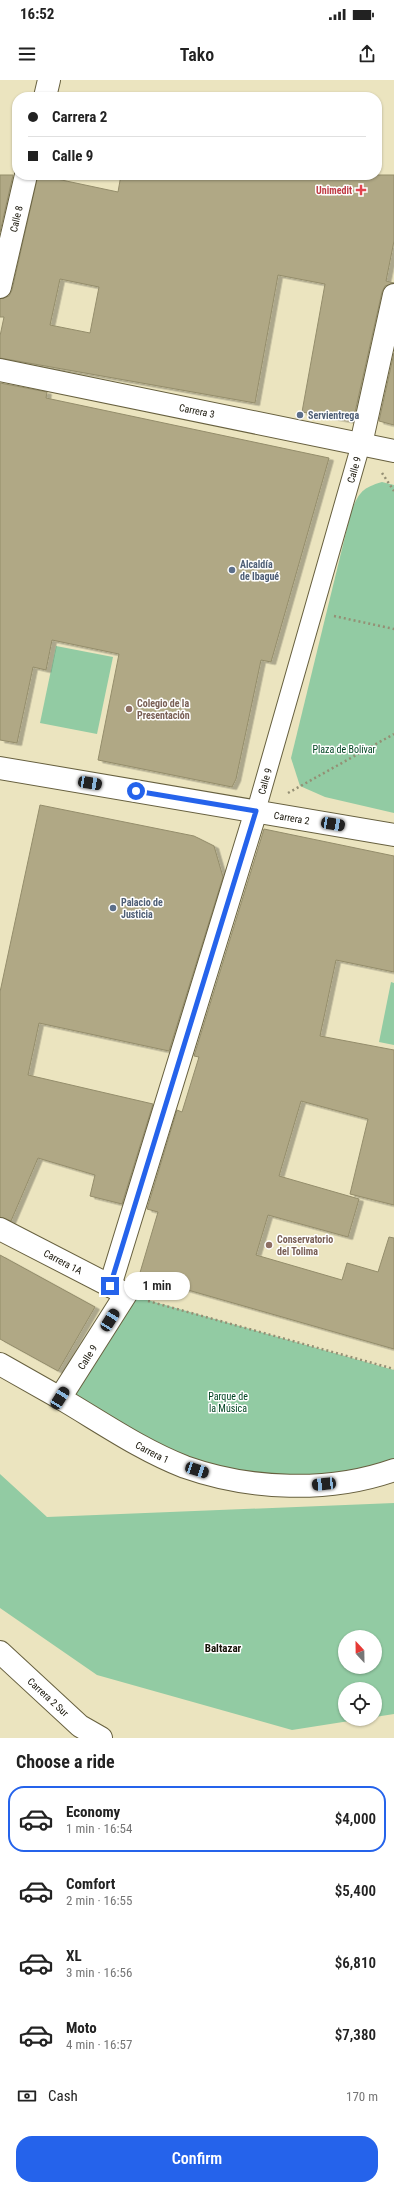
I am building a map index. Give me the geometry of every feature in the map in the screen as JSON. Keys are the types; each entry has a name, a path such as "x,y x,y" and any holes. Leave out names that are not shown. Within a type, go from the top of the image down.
{"street":[{"path":"46,92 49,80"},
{"name":"Calle 8","path":"0,287 25,180"},
{"name":"Calle 9","path":"60,1398 118,1290 314,612 361,444 394,295"},
{"name":"Carrera 3","path":"0,370 394,451"},
{"name":"Carrera 2","path":"0,768 394,835"},
{"name":"Carrera 1A","path":"0,1229 118,1290"},
{"name":"Carrera 1","path":"0,1364 150,1450 184,1466 209,1474 238,1481 312,1485 346,1482 394,1470"},
{"name":"Carrera 2 Sur","path":"0,1652 80,1726 101,1738"}],"path":[{"path":"314,612 394,629"},
{"path":"256,811 394,734"},
{"path":"118,1290 394,1369"}],"green space":[{"name":"Plaza de Bolívar","path":"382,482 394,485 394,813 325,797 300,786 291,758 351,512 356,500 362,492 370,486"},
{"path":"56,646 113,657 97,734 40,723"},
{"path":"391,982 394,983 394,1045 379,1042"},
{"name":"Parque de la Música","path":"126,1294 394,1370 394,1470 238,1481 60,1398"},
{"path":"0,1474 47,1517 394,1503 394,1714 382,1716 382,1682 338,1682 338,1723 292,1730 97,1675 0,1608"}],"building":[{"path":"0,175 12,175 12,179 0,232"},
{"path":"382,175 394,175 394,241 386,281 394,283 385,286 382,292 353,421 302,412 325,284 278,275 255,403 0,358 0,336 4,317 0,317 0,299 9,296 12,290 37,180 62,180 118,192 120,180 382,180","holes":["60,279 99,287 90,333 50,325"]},
{"path":"394,353 394,425 379,421"},
{"path":"0,383 47,392 46,398 329,458 271,662 261,660 236,779 232,787 98,760 119,654 52,640 46,670 33,667 17,743 0,740"},
{"name":"Palacio de Justicia","path":"40,805 194,836 214,846 223,877 169,1051 39,1023 28,1075 153,1104 122,1204 90,1196 95,1175 38,1158 11,1221 0,1217 0,992"},
{"path":"264,829 394,856 394,972 336,960 320,1036 394,1050 394,1205 350,1194 368,1119 301,1101 279,1176 359,1199 348,1237 268,1215 256,1255 342,1280 347,1263 378,1272 389,1237 394,1238 394,1349 139,1276 158,1212 147,1209 177,1110 182,1112 199,1057 194,1056"},
{"path":"0,1255 95,1307 58,1371 0,1339"}],"place":[{"name":"Unimedit","path":"361,190"},
{"name":"Servientrega","path":"300,415"},
{"name":"Alcaldía de Ibagué","path":"232,570"},
{"name":"Colegio de la Presentación","path":"129,709"},
{"name":"Palacio de Justicia","path":"113,908"},
{"name":"Conservatorio del Tolima","path":"269,1245"}],"district":[{"name":"Baltazar","path":"223,1648"}],"route":[{"path":"110,1286 256,811 136,791"}]}
